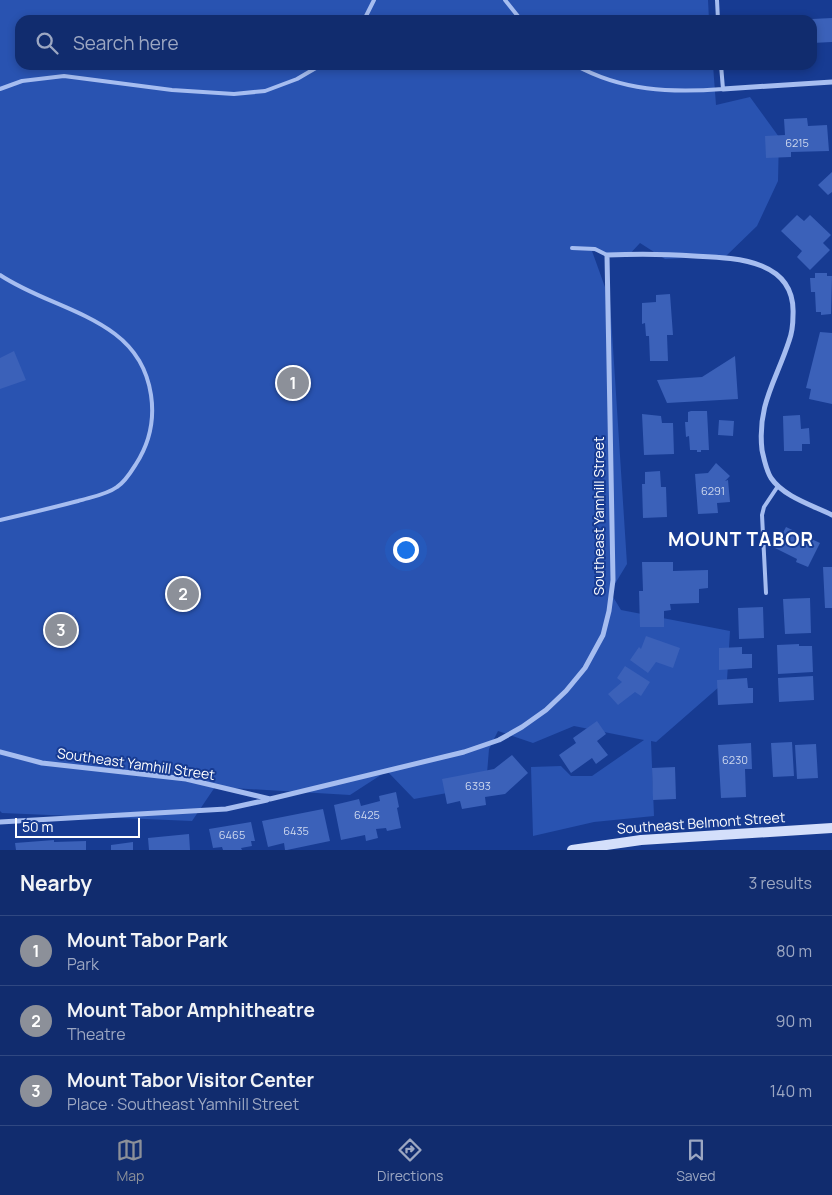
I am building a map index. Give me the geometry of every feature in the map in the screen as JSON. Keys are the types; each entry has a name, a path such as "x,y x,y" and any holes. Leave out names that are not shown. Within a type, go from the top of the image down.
{"street":[{"path":"723,89 832,82"},
{"path":"607,255 668,254 734,258 748,261 771,271 786,284 792,298 792,331 766,398 761,423 764,458 767,470 778,486 786,492 832,515"},
{"name":"Southeast Yamhill Street","path":"0,752 42,763 186,780 270,799 464,752 499,740 546,710 566,691 591,659 604,635 607,625 613,580 607,255"},
{"path":"0,822 226,809 270,799"},
{"name":"Southeast Belmont Street","path":"572,850 641,840 832,828"}],"lane":[{"path":"366,15 374,0"},
{"path":"505,0 517,15"},
{"path":"717,0 718,15"},
{"path":"0,89 22,81 64,76 172,90 234,94 264,91 297,79 312,70"},
{"path":"584,70 601,78 628,86 659,90 723,89 721,70"},
{"path":"572,248 595,250 607,255"},
{"path":"0,275 27,290 86,316 126,344 135,353 147,378 151,391 153,417 146,446 131,473 119,486 106,493 89,498 0,520"},
{"path":"766,593 762,515 764,506 778,486"}],"shaded area":[{"path":"0,0 708,0 709,15 15,15 15,70 713,70 716,105 750,97 779,137 778,181 757,226 726,256 665,259 640,243 627,257 592,251 610,301 627,564 610,592 621,610 730,631 727,680 656,742 651,741 654,816 594,822 533,836 531,767 561,766 571,776 592,776 644,740 574,726 533,743 498,731 489,749 486,786 414,799 387,771 350,795 215,787 192,821 2,813 0,811"}],"building":[{"path":"832,18 832,42 817,43 817,19"},
{"path":"807,118 808,126 827,125 829,151 791,152 791,157 766,158 765,136 785,135 784,119"},
{"path":"832,172 832,192 828,195 818,185"},
{"path":"797,215 804,221 810,215 831,235 823,243 830,250 810,270 797,257 802,251 781,231"},
{"path":"815,273 827,273 827,276 832,276 831,314 821,315 821,312 816,312 815,292 811,292 810,278 815,278"},
{"path":"670,294 673,335 667,335 668,361 650,361 649,336 646,336 645,323 642,324 642,303 656,302 656,295"},
{"path":"820,332 832,333 832,404 809,399 811,389 806,388"},
{"path":"14,351 26,380 0,389 0,358"},
{"path":"735,356 738,399 667,403 657,380 702,377"},
{"path":"707,411 709,450 697,452 697,450 690,450 689,436 686,437 685,422 688,422 688,412"},
{"path":"642,414 661,416 662,423 673,423 674,454 644,455"},
{"path":"800,415 801,429 809,428 810,444 802,444 802,451 784,451 783,416"},
{"path":"719,420 734,421 733,436 718,435"},
{"path":"716,463 730,476 725,481 728,480 730,502 717,503 718,513 698,514 695,474 708,473"},
{"path":"660,471 661,487 666,487 667,517 643,518 642,484 645,484 645,472"},
{"path":"786,527 820,543 808,567 796,562 797,559 775,548"},
{"path":"642,562 673,562 673,571 708,570 708,588 699,589 699,603 670,604 671,610 664,611 664,627 640,627 639,591 643,591"},
{"path":"823,567 832,567 832,608 825,608"},
{"path":"810,598 811,633 785,634 783,599"},
{"path":"763,607 764,638 739,639 738,608"},
{"path":"57,613 75,615 72,643 47,639 50,620 56,621"},
{"path":"646,636 680,648 673,668 656,662 648,673 630,660 639,647 641,649"},
{"path":"799,644 799,646 812,646 813,672 778,674 777,645"},
{"path":"742,647 742,654 752,654 752,668 719,670 719,648"},
{"path":"625,666 650,682 641,696 635,692 618,705 608,694 622,682 617,678"},
{"path":"813,676 814,700 779,702 778,678"},
{"path":"747,678 748,688 753,688 753,703 718,705 717,680"},
{"path":"597,721 606,734 597,741 608,755 596,764 592,758 571,773 559,755 576,743 573,738"},
{"path":"792,742 794,776 773,777 771,743"},
{"path":"751,743 752,769 745,769 746,797 721,798 718,745"},
{"path":"816,744 818,778 797,779 795,745"},
{"path":"512,755 528,773 505,794 485,797 486,805 462,809 460,801 447,804 442,779 494,769"},
{"path":"675,767 676,799 653,800 652,768"},
{"path":"396,792 401,828 387,831 386,828 376,829 378,838 366,841 365,835 341,840 334,805 359,799 361,806 380,801 379,796"},
{"path":"323,809 330,841 287,850 285,850 284,843 268,847 262,821"},
{"path":"251,822 255,841 251,841 252,846 241,848 242,850 223,850 222,847 213,848 209,829"},
{"path":"189,834 190,850 149,850 148,838"},
{"path":"54,840 54,842 86,841 86,850 16,850 15,843"},
{"path":"133,842 133,850 111,850 111,845"}],"place":[{"name":"Mount Tabor Park","path":"293,383"},
{"name":"Mount Tabor Amphitheatre","path":"183,594"},
{"name":"Mount Tabor Visitor Center","path":"61,630"}],"district":[{"name":"MOUNT TABOR","path":"741,539"}]}
